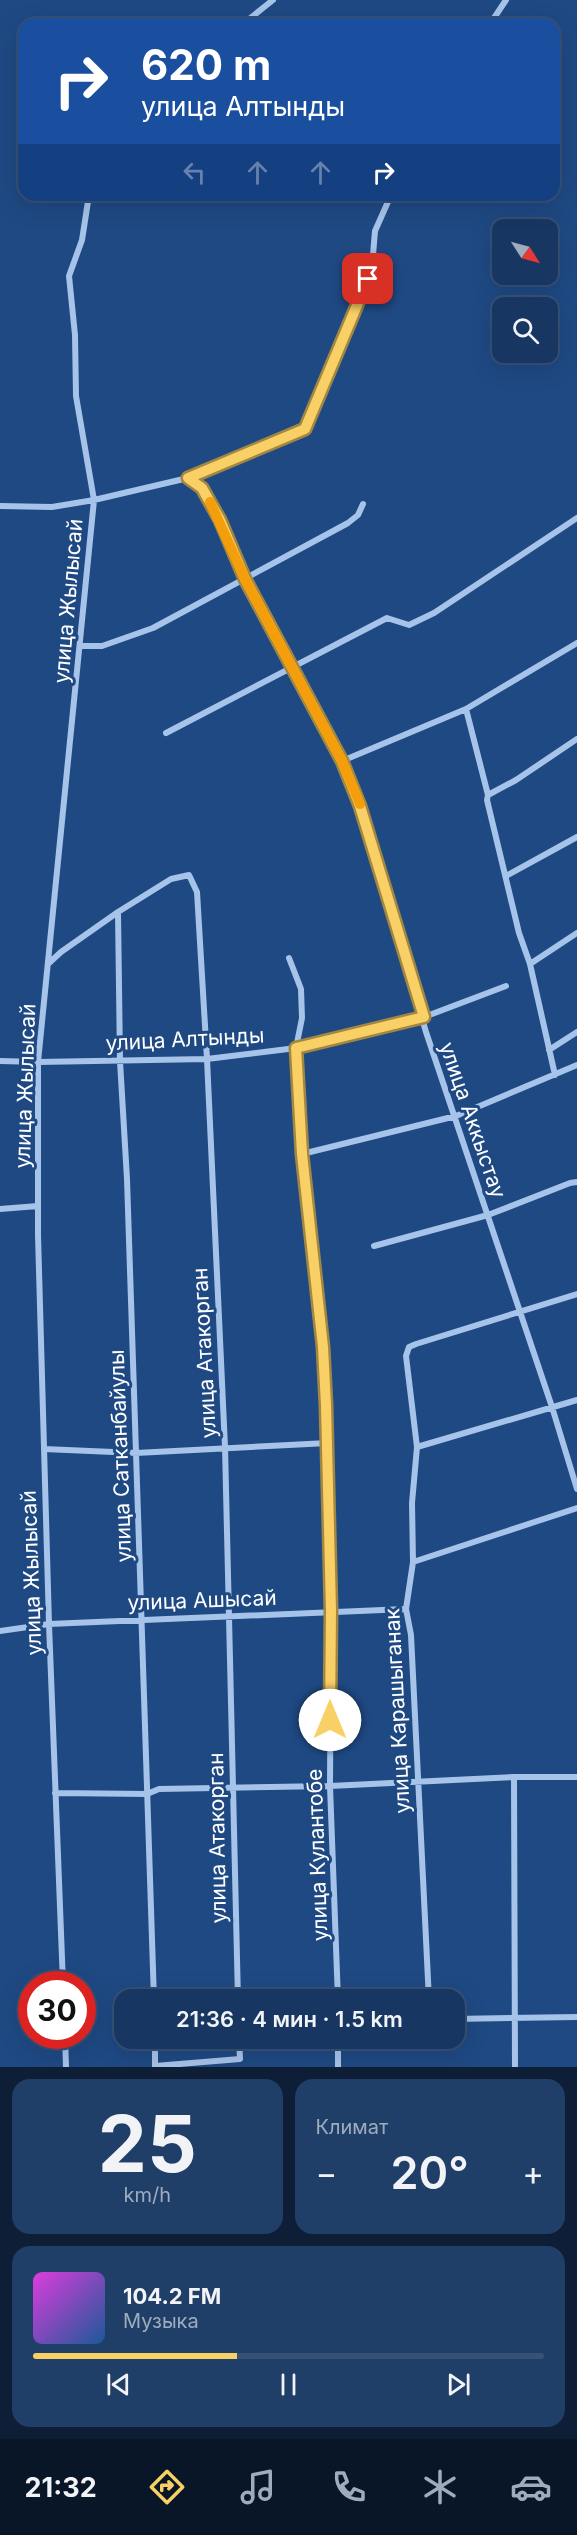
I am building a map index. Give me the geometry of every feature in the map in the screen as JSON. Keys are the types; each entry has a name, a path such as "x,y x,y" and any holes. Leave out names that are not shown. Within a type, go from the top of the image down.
{"street":[{"path":"250,18 273,0"},
{"path":"494,18 506,0"},
{"name":"улица Жылысай","path":"62,1971 44,1449 38,1206 38,1062 94,500 76,396 75,335 69,276 82,240 88,201"},
{"path":"0,506 52,507 94,500 188,478 305,429 363,292 372,267 375,231 388,201"},
{"name":"улица Аккыстау","path":"188,478 202,488 220,520 245,579 293,665 342,761 360,806 424,1017 426,1032 456,1116 469,1162 552,1407 577,1489"},
{"path":"80,646 102,646 153,628 348,523 358,515 363,504"},
{"path":"166,733 387,618 409,625 434,613 577,518"},
{"path":"342,761 466,709 577,643"},
{"path":"466,709 519,933 530,964 555,1075"},
{"path":"488,795 516,780 577,739"},
{"path":"506,876 577,837"},
{"name":"улица Атакорган","path":"48,964 61,952 118,912 171,879 189,875 197,892 225,1448 230,1616 231,1788 238,1989"},
{"name":"улица Сатканбайулы","path":"118,912 120,1061 127,1179 154,1989"},
{"path":"530,964 577,933"},
{"name":"улица Кулантобе","path":"289,958 301,989 302,1018 296,1048 302,1154 323,1347 328,1443 331,1611 330,1786 338,1989"},
{"name":"улица Алтынды","path":"0,1061 207,1059 296,1048 424,1017 506,986"},
{"path":"549,1050 577,1032"},
{"path":"302,1154 456,1116 577,1065"},
{"path":"375,1246 488,1215 570,1182 577,1182"},
{"path":"0,1209 38,1206"},
{"name":"улица Карашыганак","path":"428,1989 411,1635 406,1609 413,1562 412,1503 417,1447 406,1366 409,1347 518,1310 577,1294"},
{"path":"417,1447 577,1400"},
{"path":"44,1449 136,1453 328,1443"},
{"path":"413,1562 577,1508"},
{"name":"улица Ашысай","path":"0,1630 49,1624 142,1619 406,1609"},
{"path":"514,1777 515,2067"},
{"path":"55,1793 147,1794 159,1788 330,1786 514,1777 577,1778"},
{"path":"465,2019 577,2017"},
{"path":"65,2049 66,2067"},
{"path":"155,2049 155,2066 240,2059 240,2049"},
{"path":"338,2049 338,2067"}],"slow traffic":[{"path":"210,502 245,579 293,665 342,761 360,804"}],"route":[{"path":"330,1720 328,1443 323,1347 302,1154 296,1048 424,1017 360,806 342,761 293,665 245,579 220,520 202,488 188,478 305,429 368,279"}]}
